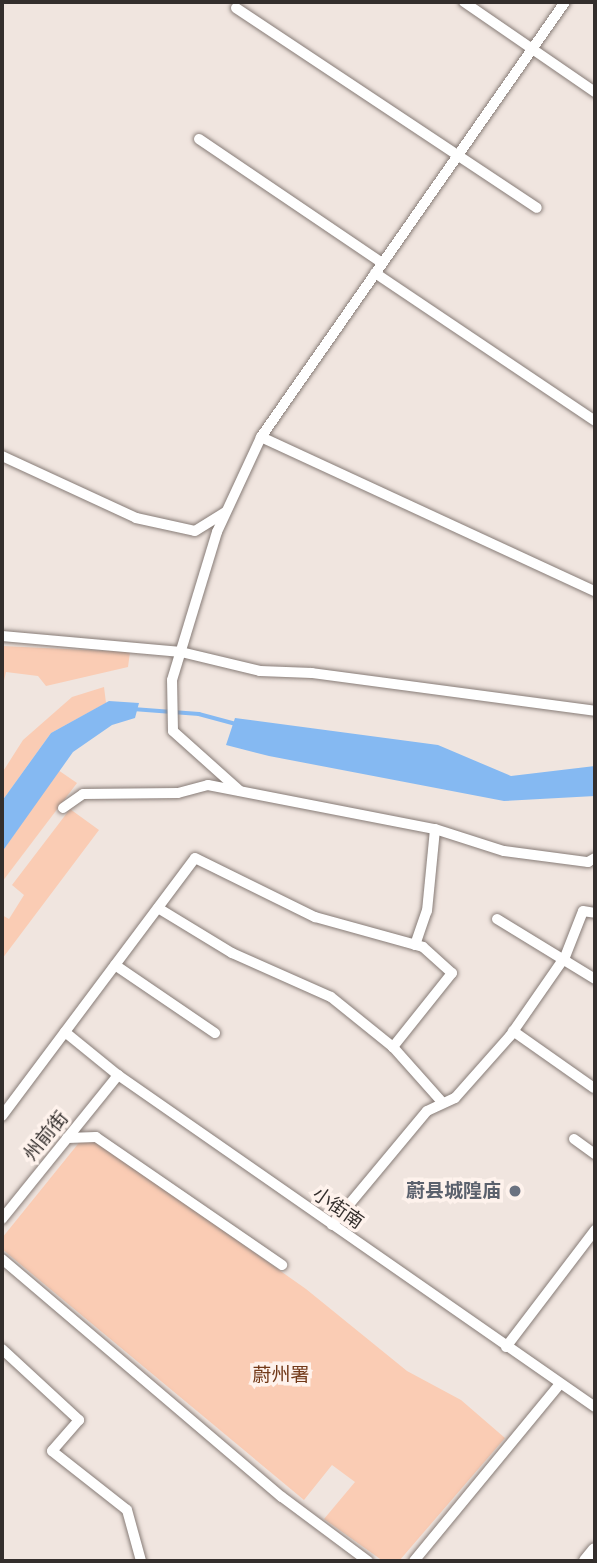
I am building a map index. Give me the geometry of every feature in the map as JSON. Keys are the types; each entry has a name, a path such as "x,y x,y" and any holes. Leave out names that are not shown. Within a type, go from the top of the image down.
{"main road":[{"path":"586,1561 595,1550"}],"street":[{"path":"464,2 595,92"},
{"path":"240,791 173,731 175,691 172,680 226,512 261,437 565,2"},
{"path":"236,8 537,208"},
{"path":"199,139 382,263"},
{"path":"375,273 595,421"},
{"path":"261,437 595,591"},
{"path":"2,456 136,518 195,531 226,512"},
{"path":"2,636 181,652 260,671 312,673 595,711"},
{"path":"63,808 83,794 178,793 208,785 435,829 503,851 588,862 595,859"},
{"path":"415,945 427,911 435,829"},
{"path":"2,1116 195,858 315,917 415,945 452,973 393,1047"},
{"path":"158,908 232,953 331,998 393,1047 442,1102"},
{"path":"332,1225 427,1111 455,1098 513,1031 565,957 583,911 595,913"},
{"path":"497,919 565,957 595,979"},
{"path":"115,965 215,1033"},
{"path":"513,1031 594,1088"},
{"name":"小街南","path":"65,1032 118,1074 595,1407"},
{"name":"州前街","path":"2,1219 118,1074"},
{"path":"67,1138 96,1137 282,1265"},
{"path":"574,1139 595,1154"},
{"path":"506,1347 595,1230"},
{"path":"2,1259 282,1497 368,1561"},
{"path":"2,1349 79,1420 52,1451 127,1510 141,1561"},
{"path":"414,1561 560,1384"}],"green space":[{"path":"2,646 130,652 128,667 46,686 38,676 6,672 2,689"},
{"path":"104,687 106,703 51,733 2,801 2,773 23,740 72,697"},
{"path":"58,770 77,783 2,882 2,852"},
{"path":"70,809 99,830 2,959 2,915 9,919 24,895 12,885"},
{"name":"蔚州署","path":"86,1134 306,1289 407,1371 461,1400 505,1438 399,1561 383,1561 324,1519 355,1482 332,1465 304,1500 2,1249 2,1238"}],"water":[{"path":"109,701 139,703 135,718 112,725 73,752 2,852 2,801 51,733"},
{"path":"235,718 438,745 511,776 595,766 595,796 504,801 269,756 226,745"}],"waterway":[{"path":"133,709 199,714 236,724"}],"place":[{"name":"蔚县城隍庙","path":"515,1191"}]}
